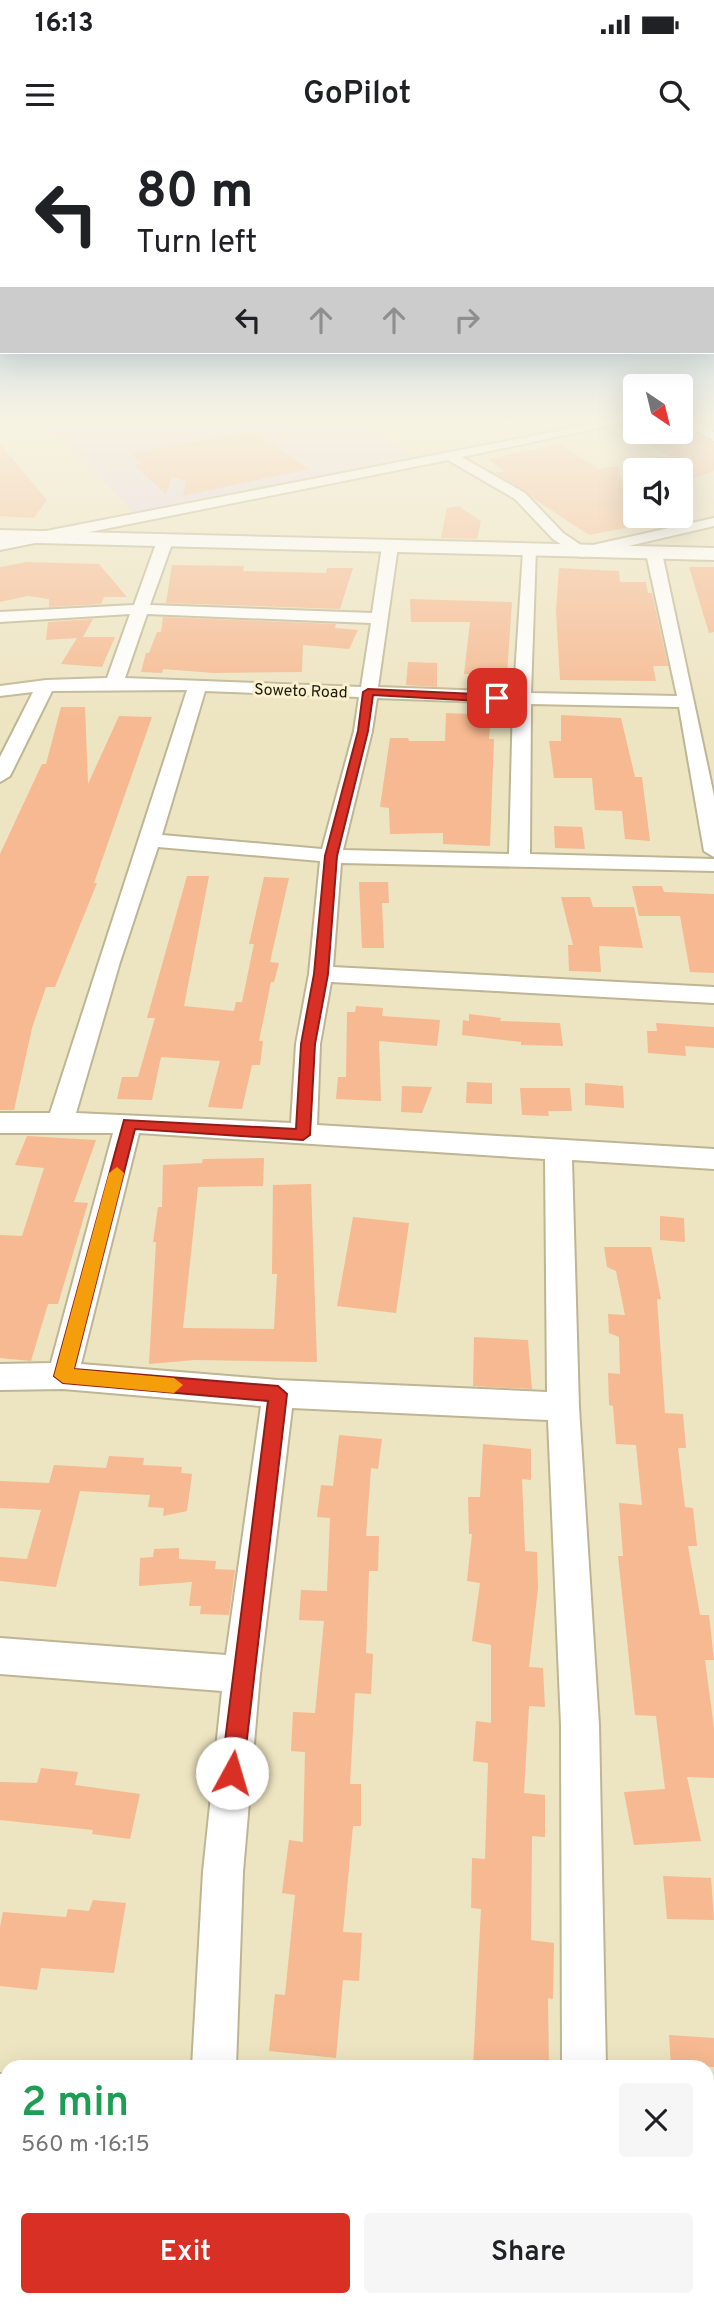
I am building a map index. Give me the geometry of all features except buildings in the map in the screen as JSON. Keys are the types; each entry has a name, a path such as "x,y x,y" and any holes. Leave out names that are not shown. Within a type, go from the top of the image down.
{"street":[{"path":"0,545 113,523"},
{"path":"546,523 558,536 581,552 709,523"},
{"path":"0,536 714,554"},
{"path":"114,683 165,541"},
{"path":"303,1135 308,1044 321,974 331,856 363,731 390,546"},
{"path":"519,860 522,700 531,551"},
{"path":"654,553 687,702 714,851"},
{"path":"0,617 58,610 143,608 380,618"},
{"name":"Soweto Road","path":"0,691 46,685 114,683 522,700 687,702"},
{"path":"0,776 46,685"},
{"path":"60,1124 108,962 150,840 197,685"},
{"path":"150,840 331,856 714,865"},
{"path":"321,974 714,995"},
{"path":"0,1123 129,1124 714,1159"},
{"path":"63,1376 129,1124"},
{"path":"558,1150 563,1407 580,1725 584,2060"},
{"path":"0,1377 63,1376 278,1394 563,1407"},
{"path":"214,2060 223,1872 242,1674 278,1394"},
{"path":"0,1656 242,1674"}],"slow traffic":[{"path":"117,1173 63,1376 174,1385"}],"route":[{"path":"232,1773 278,1394 63,1376 129,1124 303,1135 308,1044 321,974 331,856 363,731 368,692 497,698"}]}
